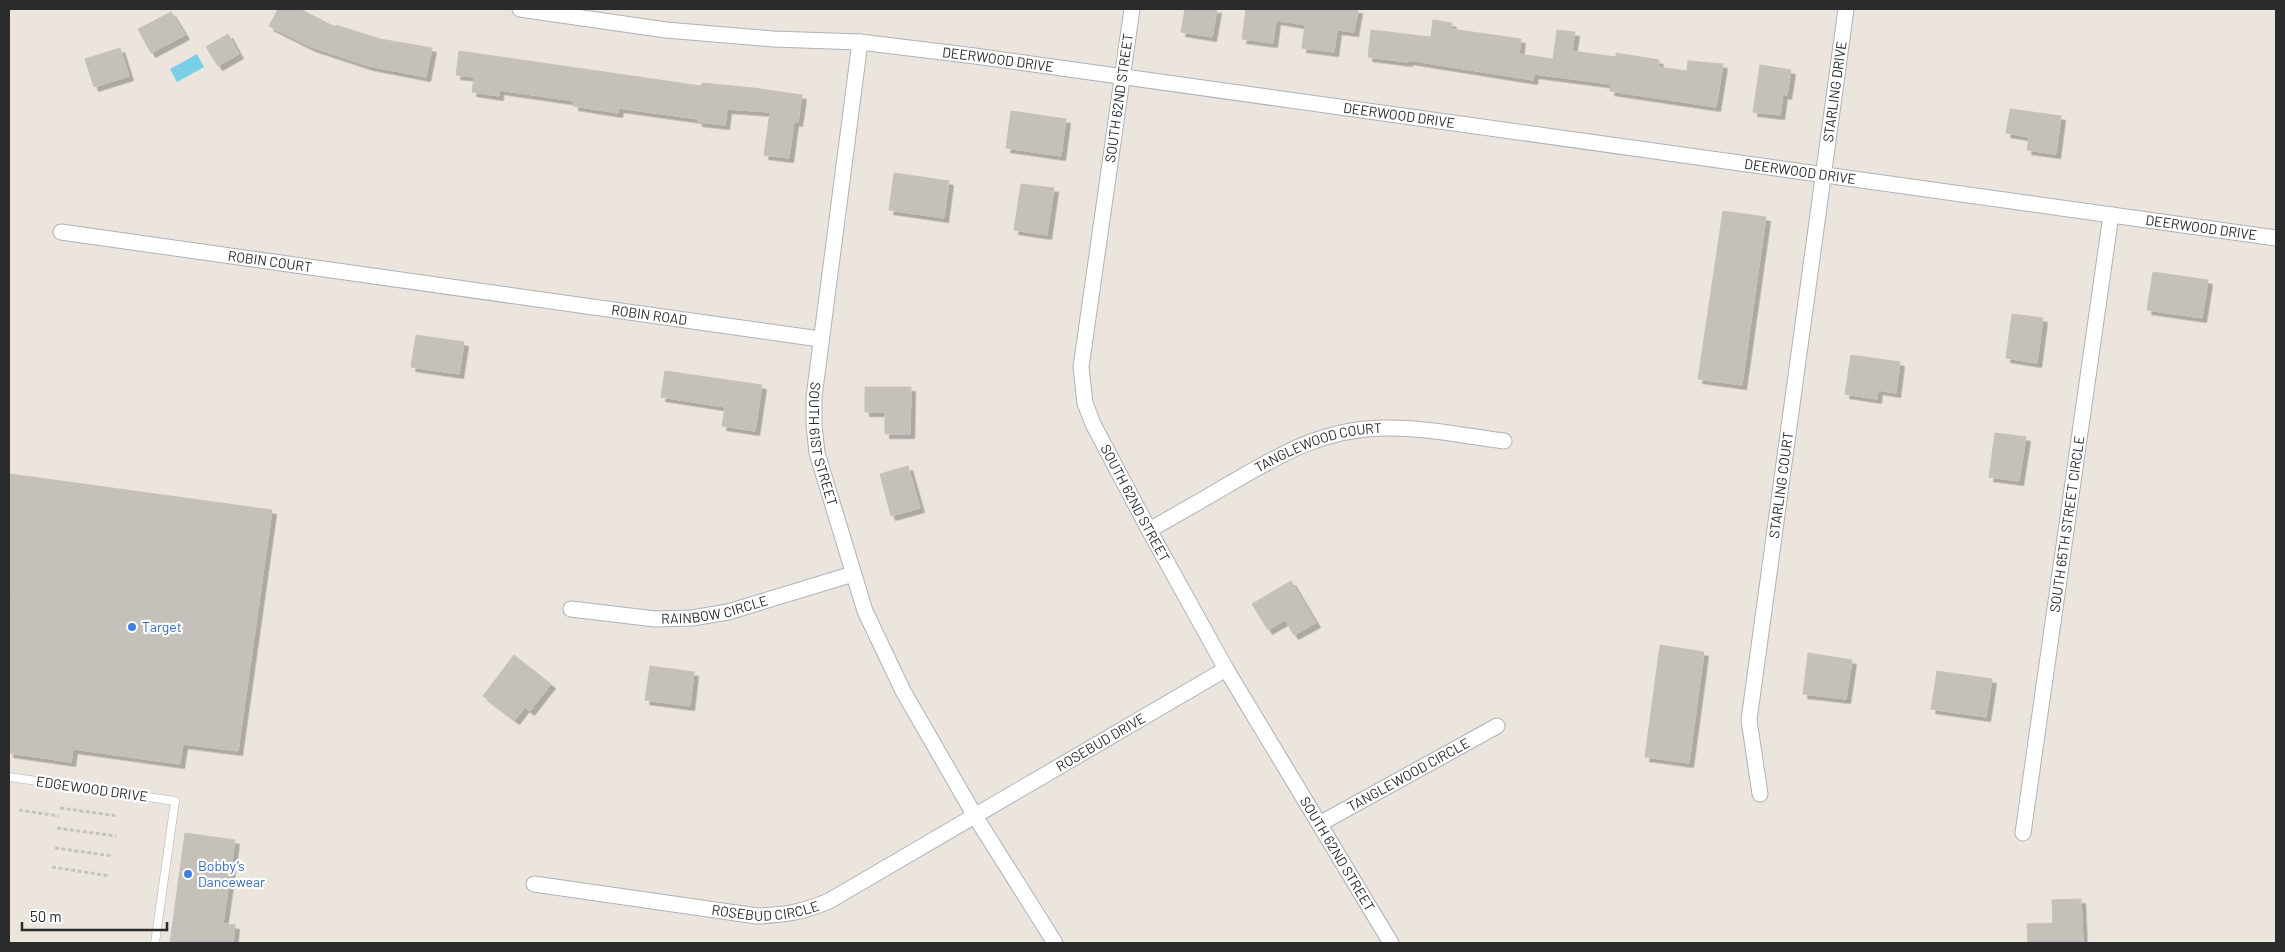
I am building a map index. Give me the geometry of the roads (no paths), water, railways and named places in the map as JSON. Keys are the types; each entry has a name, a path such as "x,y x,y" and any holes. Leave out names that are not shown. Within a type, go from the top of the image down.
{"street":[{"name":"DEERWOOD DRIVE","path":"520,9 666,30 773,39 860,42 1122,76 2276,238"},
{"name":"SOUTH 62ND STREET","path":"1132,9 1081,367 1084,403 1093,424 1149,530 1226,668 1321,823 1391,943"},
{"name":"STARLING DRIVE","path":"1823,175 1846,9"},
{"name":"SOUTH 61ST STREET","path":"860,42 820,339 814,397 817,453 865,611 904,692 975,816 1055,943"},
{"name":"STARLING COURT","path":"1760,794 1749,720 1823,175"},
{"name":"SOUTH 65TH STREET CIRCLE","path":"2023,832 2111,215"},
{"name":"ROBIN COURT","path":"61,232 478,290"},
{"name":"ROBIN ROAD","path":"478,290 820,339"},
{"name":"TANGLEWOOD COURT","path":"1149,530 1287,451 1320,437 1349,431 1383,428 1418,430 1504,442"},
{"name":"RAINBOW CIRCLE","path":"572,609 656,619 692,618 728,612 853,574"},
{"name":"ROSEBUD DRIVE","path":"975,816 1226,668"},
{"name":"TANGLEWOOD CIRCLE","path":"1321,823 1497,726"},
{"name":"ROSEBUD CIRCLE","path":"534,884 757,916 786,915 808,910 829,901 975,816"}],"lane":[{"name":"EDGEWOOD DRIVE","path":"9,777 175,800 155,943"}],"water":[{"path":"197,54 204,67 177,82 170,69"}],"place":[{"name":"Target","path":"132,627"},
{"name":"Bobby’s Dancewear","path":"188,874"}]}
